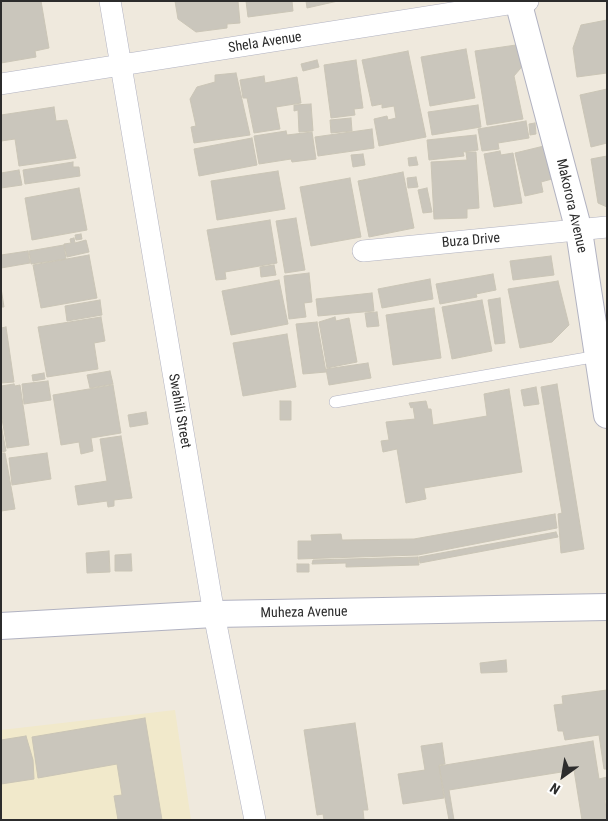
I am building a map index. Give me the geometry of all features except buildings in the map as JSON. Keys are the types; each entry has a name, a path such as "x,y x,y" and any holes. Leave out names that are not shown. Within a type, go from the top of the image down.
{"street":[{"name":"Swahili Street","path":"110,1 214,614 255,820"},
{"name":"Shela Avenue","path":"1,84 522,2"},
{"name":"Makorora Avenue","path":"522,2 579,231 607,415"},
{"name":"Buza Drive","path":"363,251 607,227"},
{"name":"Muheza Avenue","path":"1,626 214,614 607,607"}],"lane":[{"path":"336,402 598,356"}],"shaded area":[{"path":"175,710 191,820 1,820 1,730"}]}
